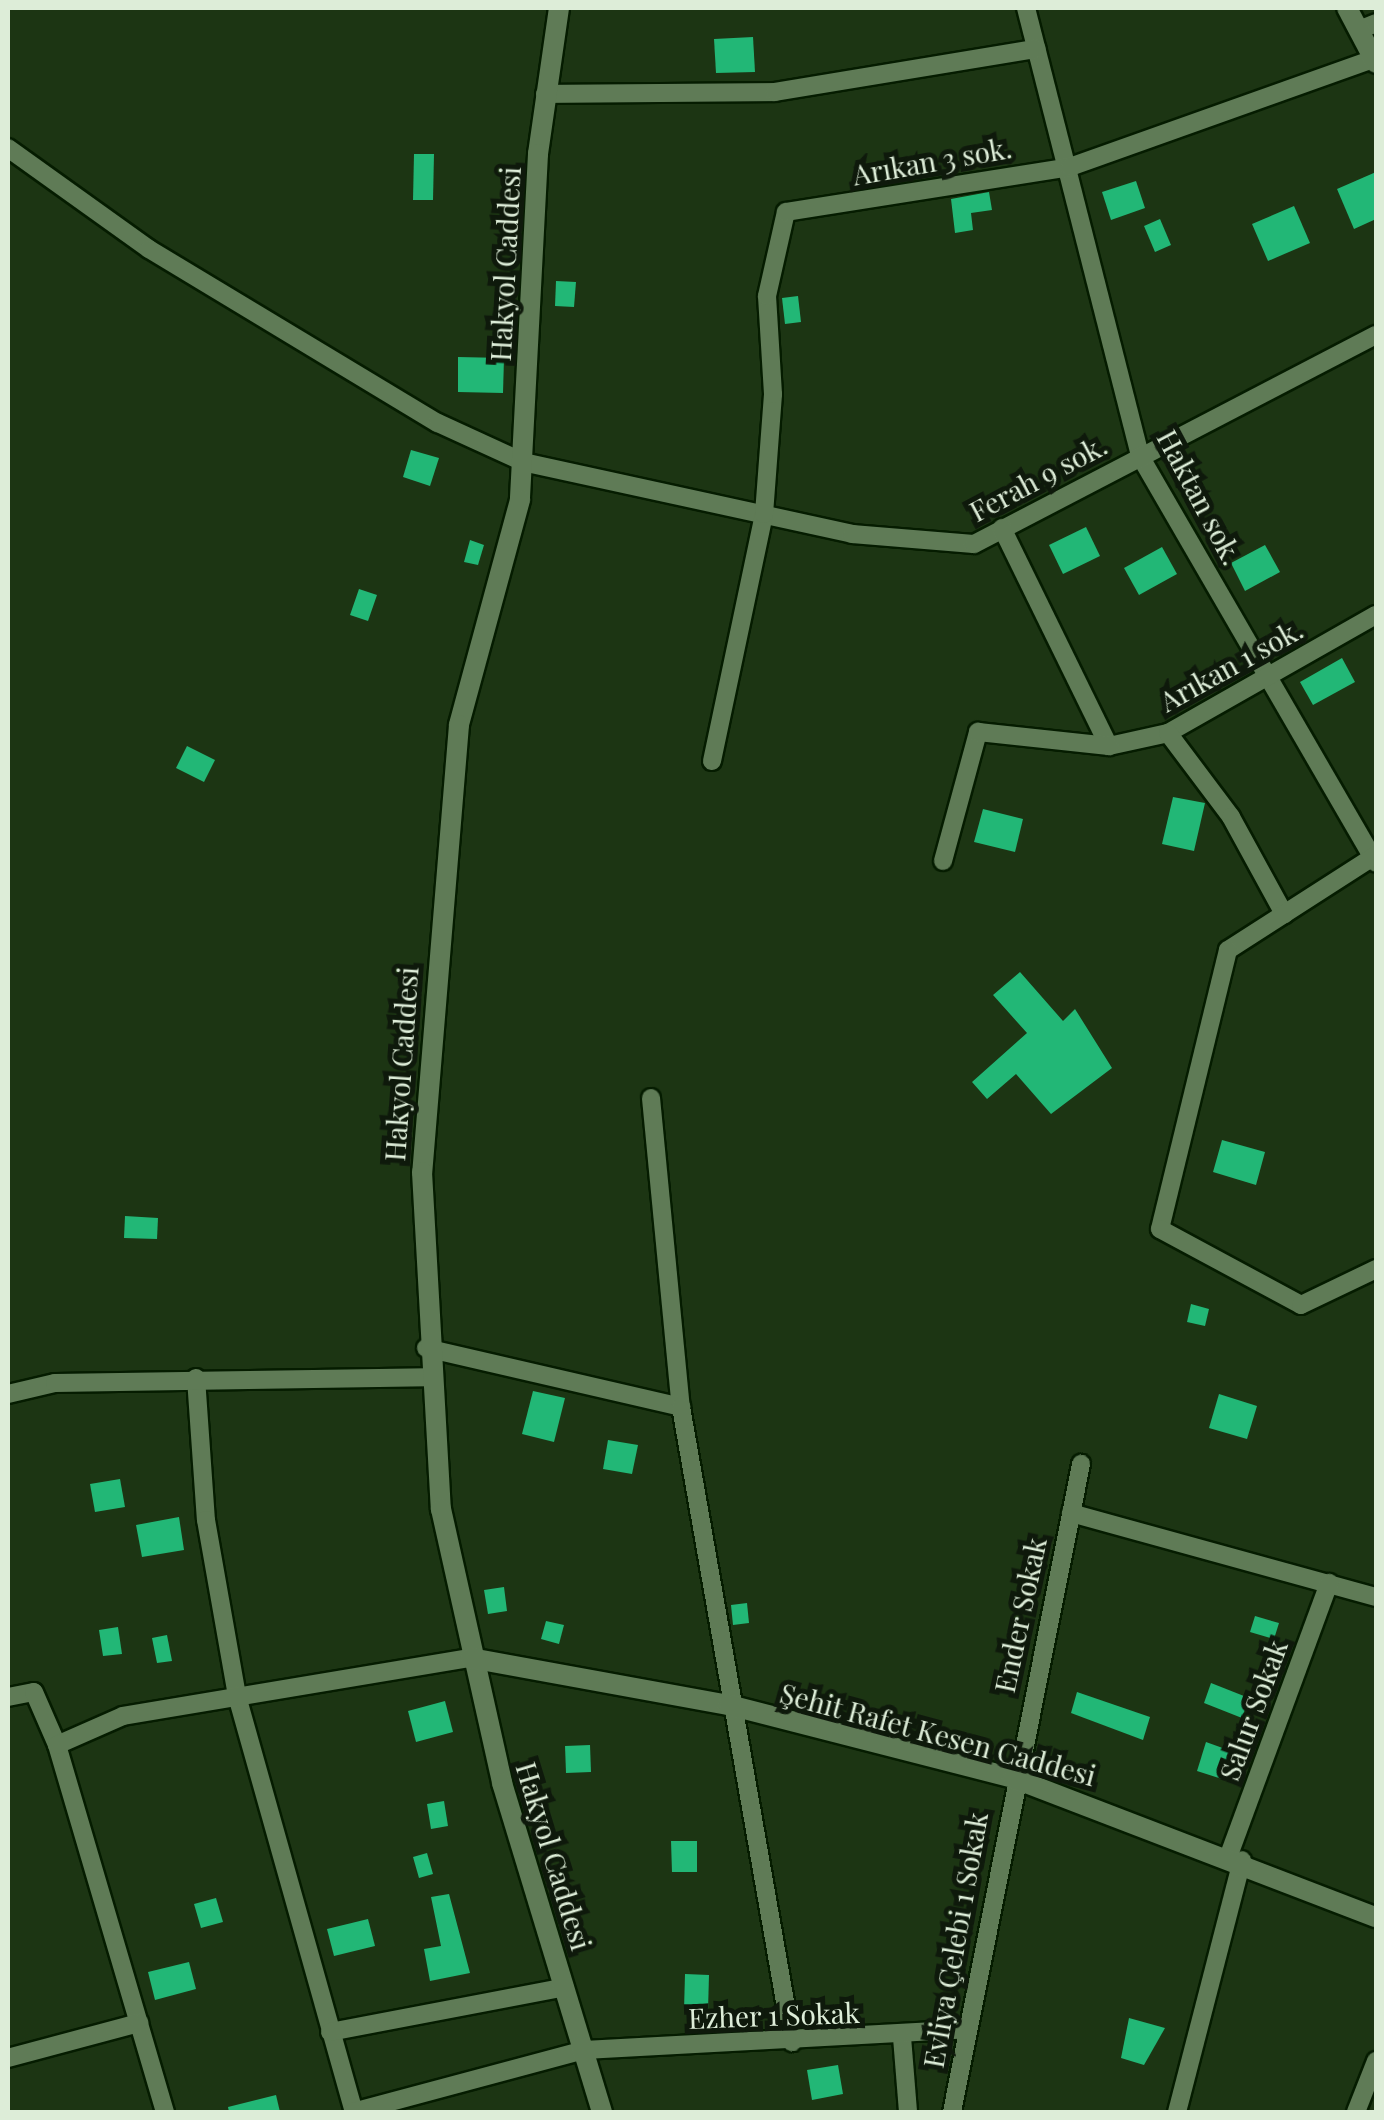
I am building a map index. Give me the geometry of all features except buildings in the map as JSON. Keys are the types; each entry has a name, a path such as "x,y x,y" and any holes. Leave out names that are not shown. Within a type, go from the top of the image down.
{"street":[{"name":"Hakyol Caddesi","path":"559,8 545,94 524,462 460,726 424,1068 426,1376 470,1658 602,2112"},
{"name":"Haktan sok.","path":"1026,8 1070,167 1140,456 1375,859"},
{"path":"1347,8 1368,27 1375,61"},
{"path":"545,94 775,92 1036,49"},
{"name":"Arıkan 3 sok.","path":"764,514 772,394 767,296 786,212 1070,167 1375,61"},
{"name":"Ferah 9 sok.","path":"8,148 148,249 438,423 524,462 852,534 974,544 1376,335"},
{"path":"712,760 764,514"},
{"path":"1002,528 1109,746"},
{"name":"Arıkan 1 sok.","path":"943,860 974,734 1109,746 1168,733 1376,615"},
{"path":"1168,733 1231,817 1284,914"},
{"path":"1375,859 1228,950 1160,1229 1301,1305 1376,1269"},
{"path":"651,1098 681,1408 729,1705 792,2042"},
{"path":"426,1348 681,1408"},
{"path":"8,1394 55,1383 426,1376"},
{"path":"196,1378 206,1520 237,1696 353,2112"},
{"name":"Ender Sokak","path":"1013,1778 1082,1464"},
{"path":"1071,1513 1376,1597"},
{"name":"Salur Sokak","path":"1177,2112 1236,1858 1329,1583"},
{"path":"57,1745 123,1716 470,1658"},
{"name":"Şehit Rafet Kesen Caddesi","path":"470,1658 729,1705 1013,1778 1236,1858 1376,1917"},
{"path":"8,1697 34,1692 57,1745 165,2112"},
{"name":"Evliya Çelebi 1 Sokak","path":"952,2112 1013,1778"},
{"path":"330,2032 565,1988"},
{"path":"8,2058 139,2023"},
{"name":"Ezher 1 Sokak","path":"353,2112 584,2050 902,2037 966,2029"},
{"name":"Evliya Çelebi 1 Sokak","path":"902,2037 908,2112"},
{"path":"1356,2112 1376,2061"}]}
